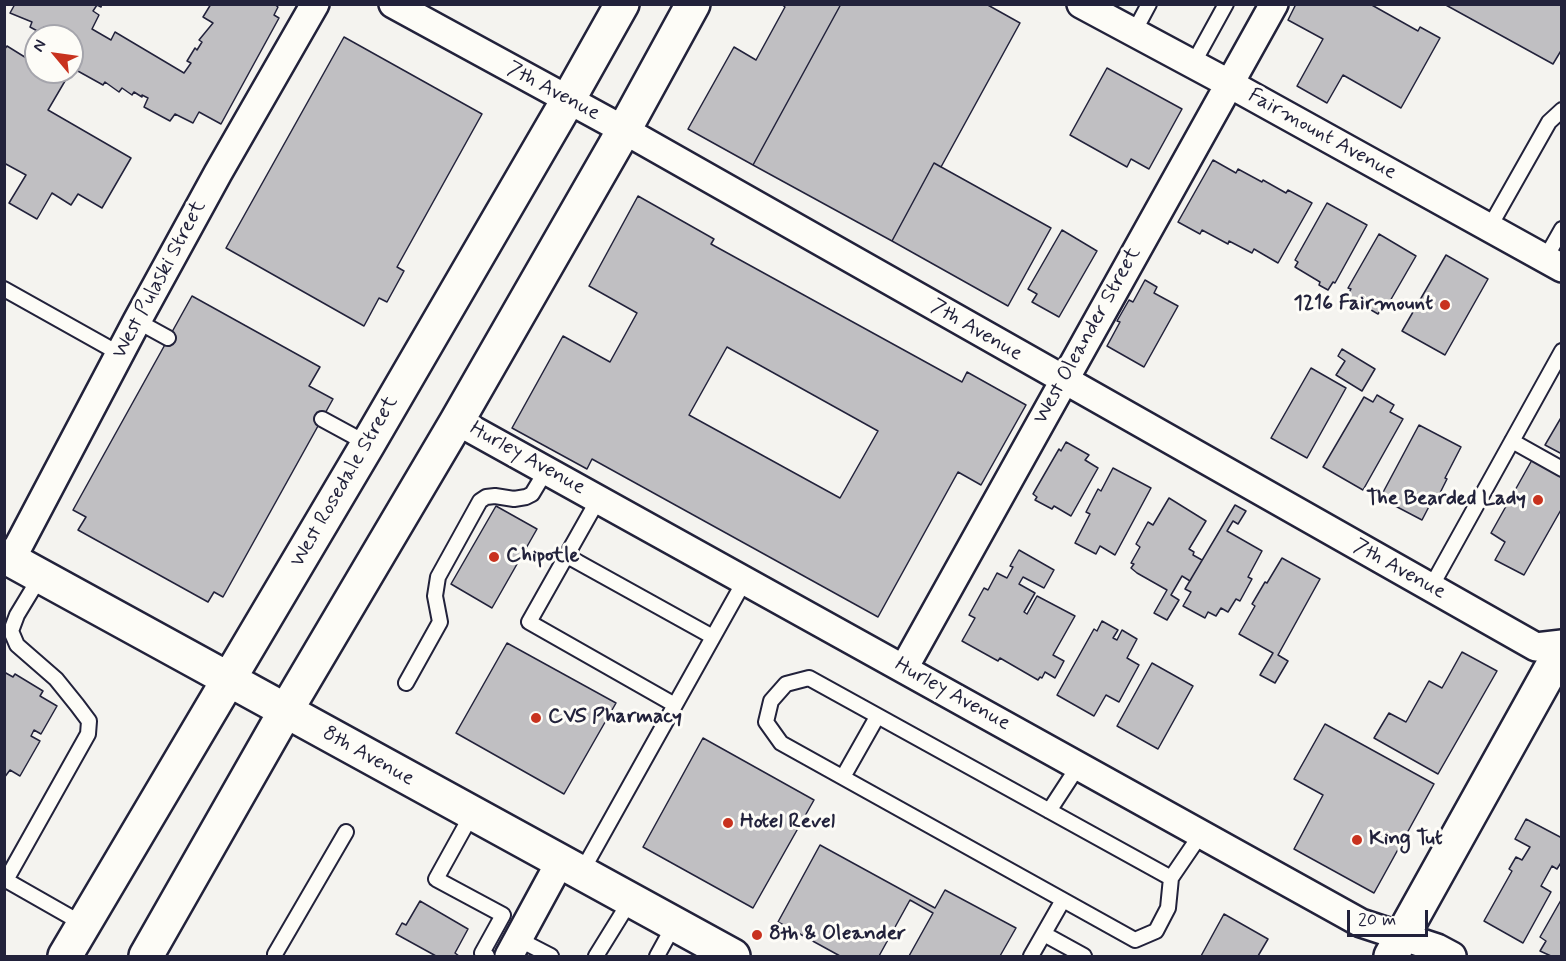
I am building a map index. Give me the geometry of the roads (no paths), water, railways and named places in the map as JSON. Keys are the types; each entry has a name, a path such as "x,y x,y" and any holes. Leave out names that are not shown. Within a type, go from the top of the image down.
{"main road":[{"name":"West Rosedale Street","path":"65,957 368,444 622,4"},
{"path":"146,957 285,712 457,421 624,130 693,4"},
{"name":"8th Avenue","path":"8,558 733,957"},
{"path":"1397,947 1562,646"}],"street":[{"name":"West Pulaski Street","path":"8,558 218,173 315,4"},
{"name":"7th Avenue","path":"393,4 624,130 1536,647 1562,646"},
{"name":"Fairmount Avenue","path":"1081,4 1230,84 1553,264"},
{"name":"West Oleander Street","path":"903,668 1274,4"},
{"name":"Hurley Avenue","path":"457,421 1079,765 1361,923 1397,947 1437,948 1452,957"},
{"path":"514,948 570,868"}],"lane":[{"path":"1134,32 1149,4"},
{"path":"1193,64 1226,4"},
{"path":"1489,228 1549,122 1562,110"},
{"path":"1553,264 1562,229"},
{"path":"4,289 120,354"},
{"path":"137,321 168,338"},
{"path":"1431,587 1562,351"},
{"path":"322,419 368,444"},
{"path":"1512,441 1562,469"},
{"path":"406,683 440,622 435,596 438,577 480,501 486,497 495,496 514,499 526,497 532,494 547,469"},
{"path":"599,498 529,622 675,705"},
{"path":"567,556 713,637"},
{"path":"40,577 17,615 11,631 17,645 56,679 89,721 88,734 5,880 84,924"},
{"path":"570,868 675,705 745,580"},
{"path":"1171,878 809,678 786,684 771,701 766,722 781,743 1135,940 1156,931 1168,908 1171,878 1202,834"},
{"path":"843,777 877,717"},
{"path":"1049,811 1079,765"},
{"path":"472,814 436,879 503,915 482,953 487,957"},
{"path":"276,956 346,832"},
{"path":"1031,957 1063,900"},
{"path":"596,957 630,901"},
{"path":"657,957 674,925"},
{"path":"1044,934 1084,957"},
{"path":"514,948 551,957"}],"place":[{"name":"1216 Fairmount","path":"1445,305"},
{"name":"The Bearded Lady","path":"1538,500"},
{"name":"Chipotle","path":"494,557"},
{"name":"CVS Pharmacy","path":"536,718"},
{"name":"Hotel Revel","path":"728,823"},
{"name":"King Tut","path":"1357,840"},
{"name":"8th & Oleander","path":"757,935"}]}
